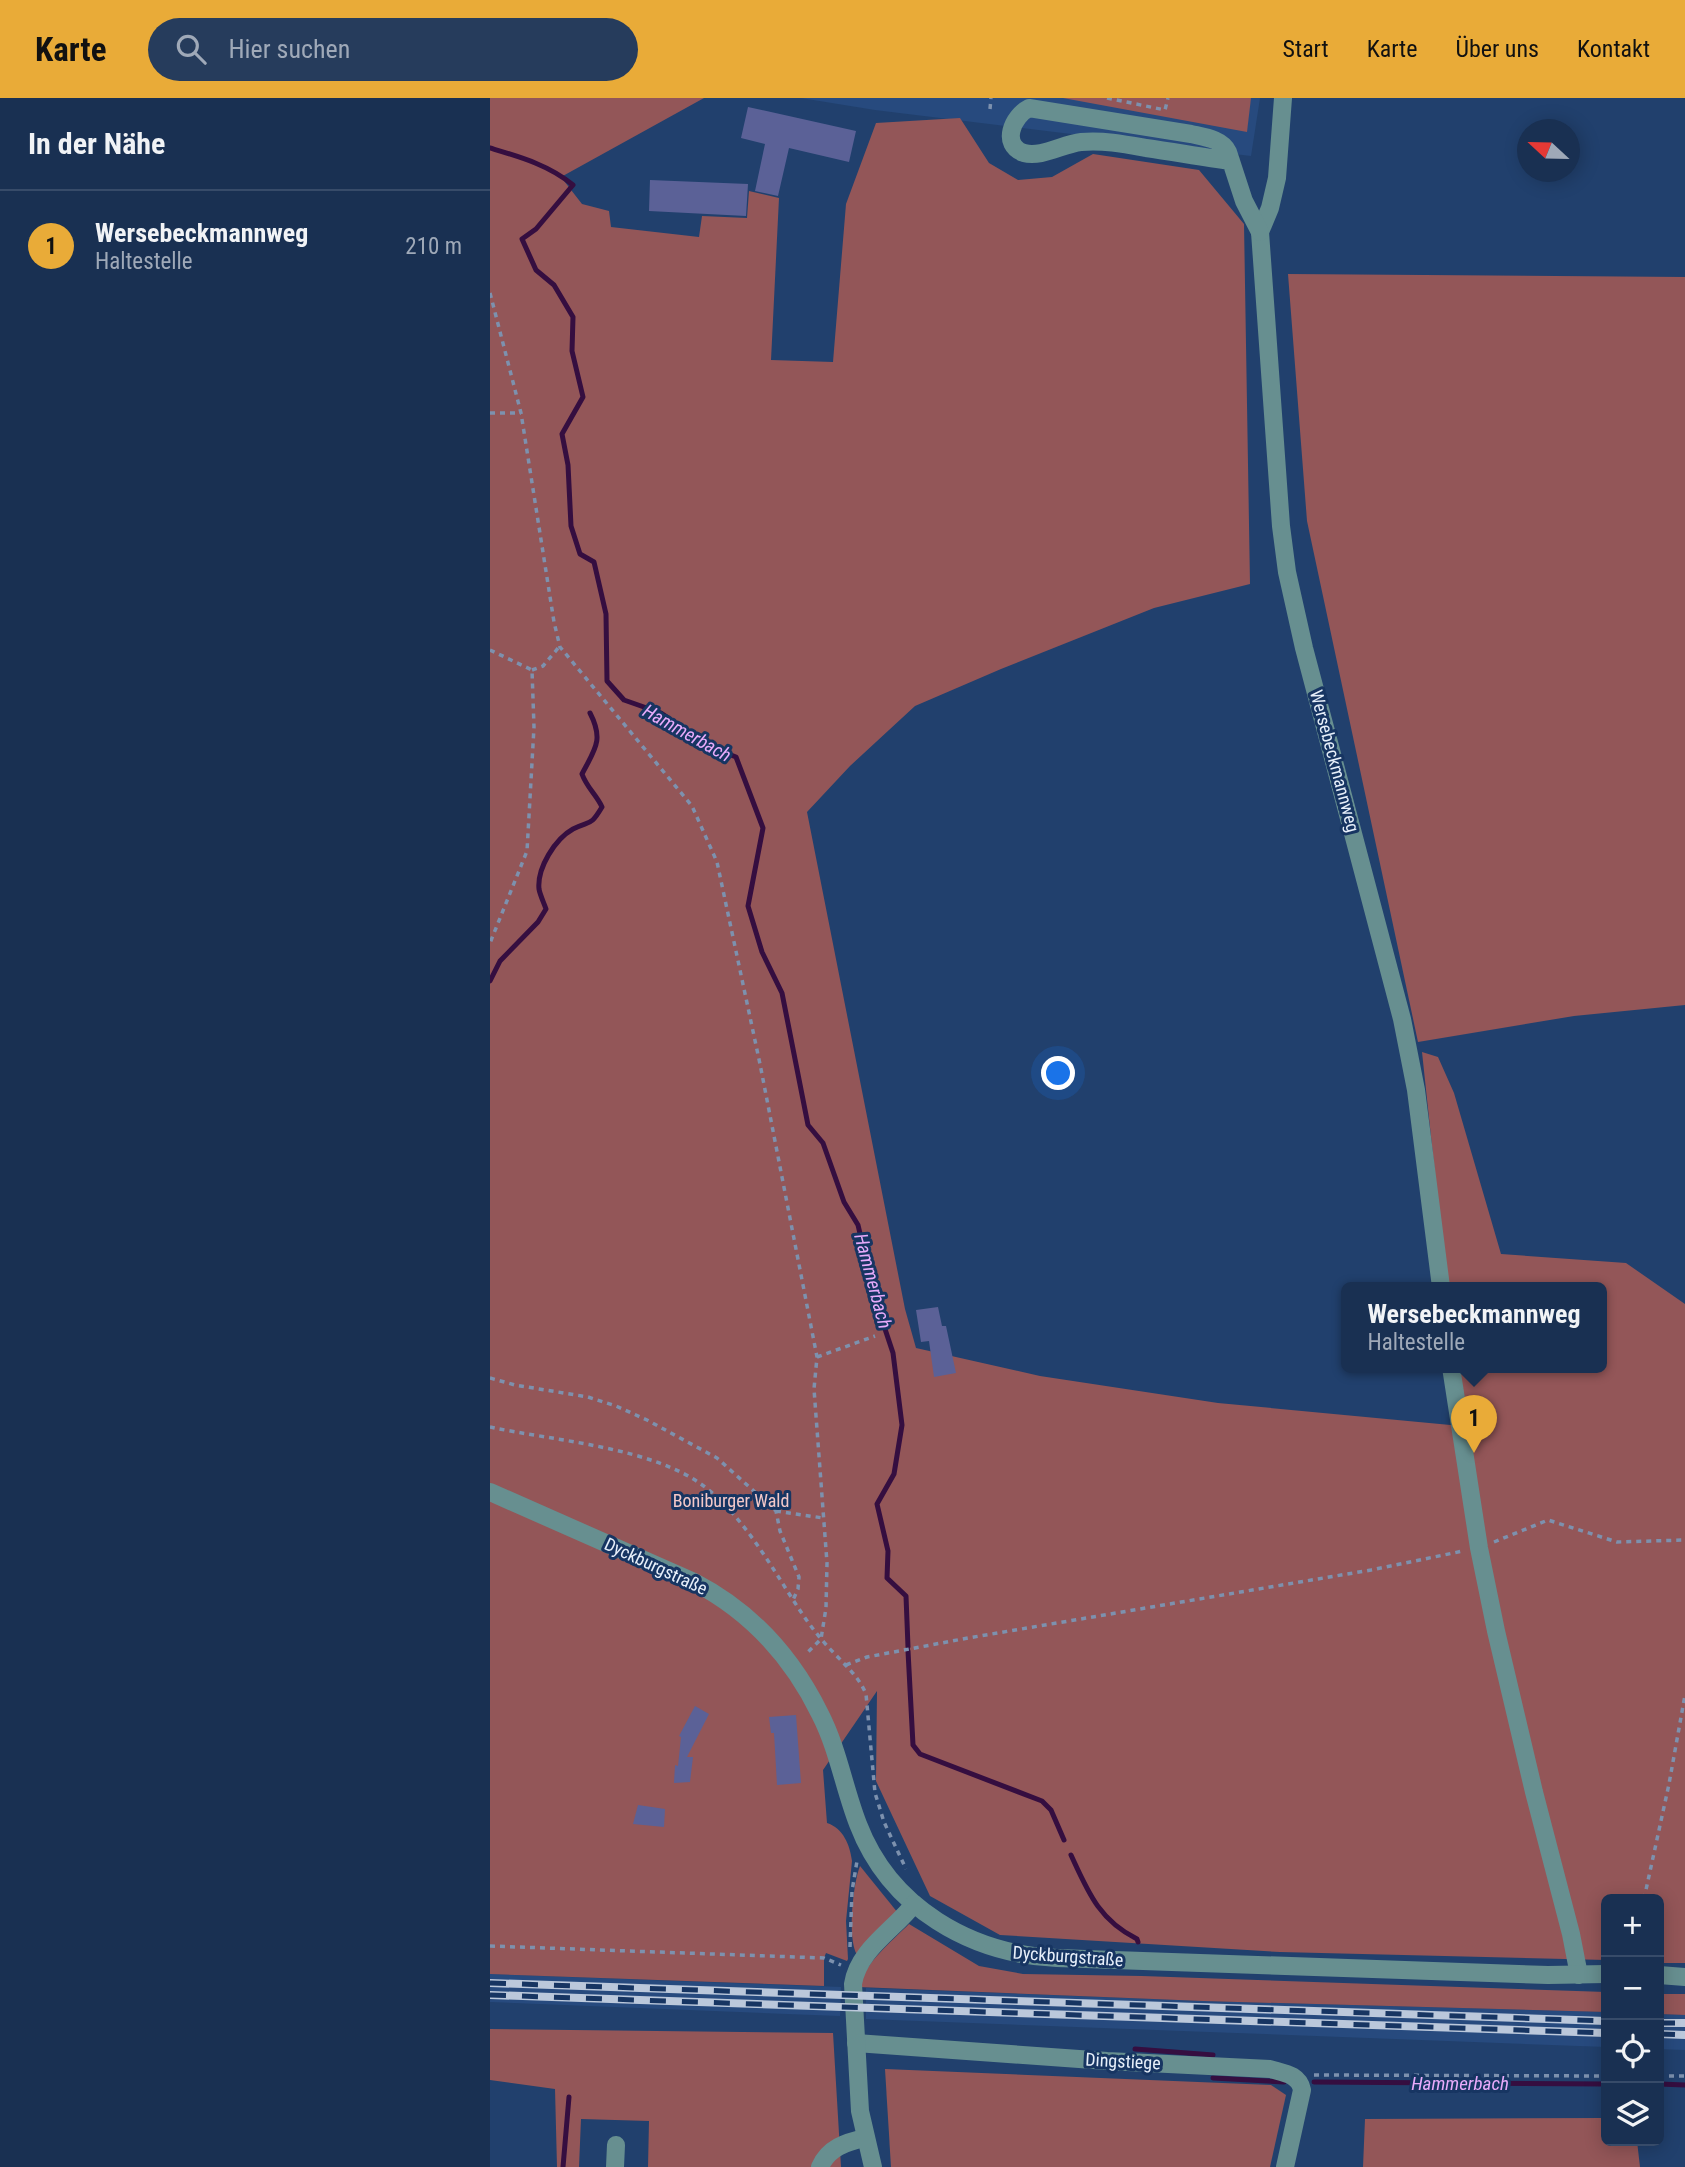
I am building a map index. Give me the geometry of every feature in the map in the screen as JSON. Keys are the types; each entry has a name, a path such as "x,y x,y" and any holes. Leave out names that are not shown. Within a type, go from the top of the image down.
{"street":[{"name":"Wersebeckmannweg","path":"1260,232 1270,208 1277,178 1283,98"},
{"name":"Wersebeckmannweg","path":"1231,161 1103,142 1081,142 1028,154 1016,149 1012,144 1011,131 1017,116 1029,108 1208,139 1225,146 1231,161 1244,201 1260,232 1276,464 1287,572 1304,648 1402,1019 1416,1090 1440,1282"},
{"path":"1452,1373 1479,1548 1530,1779 1571,1934 1579,1975"},
{"name":"Dyckburgstraße","path":"490,1492 684,1577 726,1600 750,1619 793,1667 814,1701 830,1736 864,1838 889,1878 914,1904 937,1922 982,1945 1042,1958 1601,1974"},
{"path":"873,2167 860,2111 853,1984 856,1969 867,1953 899,1923 914,1904"},
{"path":"1664,1975 1685,1977"},
{"name":"Dingstiege","path":"856,2043 1107,2062 1270,2069 1294,2076"},
{"path":"1285,2167 1302,2090 1294,2076"},
{"path":"820,2167 825,2156 837,2147 865,2138"},
{"path":"615,2167 616,2145"}],"path":[{"path":"990,109 991,98"},
{"path":"1107,98 1165,110 1168,98"},
{"path":"490,293 521,413 560,647 692,806 717,862 760,1064 817,1357 814,1389 827,1563 826,1608 821,1639"},
{"path":"490,413 521,413"},
{"path":"490,650 532,670 543,666 560,647"},
{"path":"490,943 527,851 534,727 532,670"},
{"path":"817,1357 875,1336"},
{"path":"490,1378 587,1397 616,1406 717,1458 776,1511 823,1518"},
{"path":"490,1427 617,1451 667,1466 706,1488 735,1518 821,1639 862,1684 866,1694 875,1793 884,1822 910,1874"},
{"path":"776,1511 780,1531 799,1577 793,1600"},
{"path":"846,1665 867,1657 968,1638 1332,1577 1479,1548 1548,1520 1617,1542 1685,1540"},
{"path":"1645,1894 1685,1695"},
{"path":"856,1969 850,1949 849,1924 859,1856"},
{"path":"490,1945 824,1958 856,1969"},
{"path":"1294,2076 1601,2076"},
{"path":"1664,2076 1685,2076"}],"shaded area":[{"path":"801,98 1260,98 1251,156 875,110"},
{"path":"490,1974 841,1987 840,2016 490,2002"},
{"path":"866,1988 1601,2012 1601,2047 866,2019"},
{"path":"1664,2014 1685,2015 1685,2050 1664,2049"}],"green space":[{"name":"Boniburger Wald","path":"490,98 704,98 561,177 582,204 609,211 611,227 699,237 702,216 747,218 749,191 779,198 771,360 833,362 846,204 876,123 960,118 989,163 1018,180 1052,177 1093,154 1199,170 1244,224 1250,584 1154,608 915,706 850,766 807,812 905,1309 916,1348 1040,1376 1218,1403 1461,1426 1457,1373 1607,1373 1607,1282 1446,1282 1422,1052 1438,1057 1454,1093 1501,1254 1626,1263 1685,1304 1685,1963 1664,1963 1664,1894 1601,1894 1601,1960 1280,1952 1000,1935 930,1896 876,1781 877,1691 823,1770 827,1823 833,1825 845,1838 852,1861 846,1921 848,1959 847,1961 826,1953 824,1986 490,1974"},
{"path":"1063,98 1251,98 1247,132"},
{"path":"1288,274 1685,277 1685,1005 1574,1016 1418,1042 1307,521"},
{"path":"860,1866 898,1913 857,1955 852,1937 852,1911"},
{"path":"909,1924 979,1966 1023,1974 1601,1992 1601,2012 1203,2001 858,1987 867,1969"},
{"path":"1664,1994 1685,1994 1685,2015 1664,2014"},
{"path":"490,2029 833,2033 841,2167 648,2167 649,2121 581,2119 579,2167 557,2167 555,2089 490,2080"},
{"path":"885,2069 1271,2085 1286,2095 1270,2167 891,2167"},
{"path":"1601,2118 1601,2146 1638,2146 1640,2167 1363,2167 1365,2119"}],"building":[{"path":"748,107 856,131 849,162 789,148 778,196 755,191 765,144 741,138"},
{"path":"650,180 748,184 746,216 649,211"},
{"path":"938,1307 942,1326 946,1326 956,1373 934,1377 929,1341 921,1342 916,1310"},
{"path":"695,1706 709,1714 687,1757 693,1757 690,1782 674,1783 675,1765 678,1766 679,1736"},
{"path":"796,1715 801,1783 777,1785 774,1733 771,1733 769,1717"},
{"path":"638,1805 665,1809 664,1827 633,1824"}],"waterway":[{"name":"Hammerbach","path":"490,148 544,167 573,185 536,229 522,239 536,270 554,285 573,317 572,351 583,397 562,434 568,465 571,526 580,554 594,562 606,614 607,681 624,700 661,713 708,746 736,757 763,828 748,906 762,952 782,993 808,1125 823,1143 844,1202 858,1225 876,1302 893,1353 902,1425 894,1474 877,1504 888,1551 887,1578 906,1596 908,1647"},
{"path":"490,981 500,961 538,922 546,909 539,881 548,855 566,834 590,822 602,807 582,774 594,751 597,738 590,713"},
{"name":"Hammerbach","path":"908,1651 913,1745 920,1754 1042,1801 1051,1810 1064,1840"},
{"name":"Hammerbach","path":"1071,1855 1096,1904 1113,1923 1138,1942"},
{"name":"Hammerbach","path":"1135,2049 1213,2055"},
{"name":"Hammerbach","path":"1213,2078 1284,2082"},
{"name":"Hammerbach","path":"1314,2082 1601,2084"},
{"name":"Hammerbach","path":"1664,2084 1685,2085"},
{"path":"563,2167 569,2097"}],"railway":[{"path":"490,1983 1601,2021"},
{"path":"490,1995 1601,2033"},
{"path":"1664,2023 1685,2023"},
{"path":"1664,2034 1685,2035"}],"place":[{"name":"Wersebeckmannweg","path":"1474,1453"}]}
